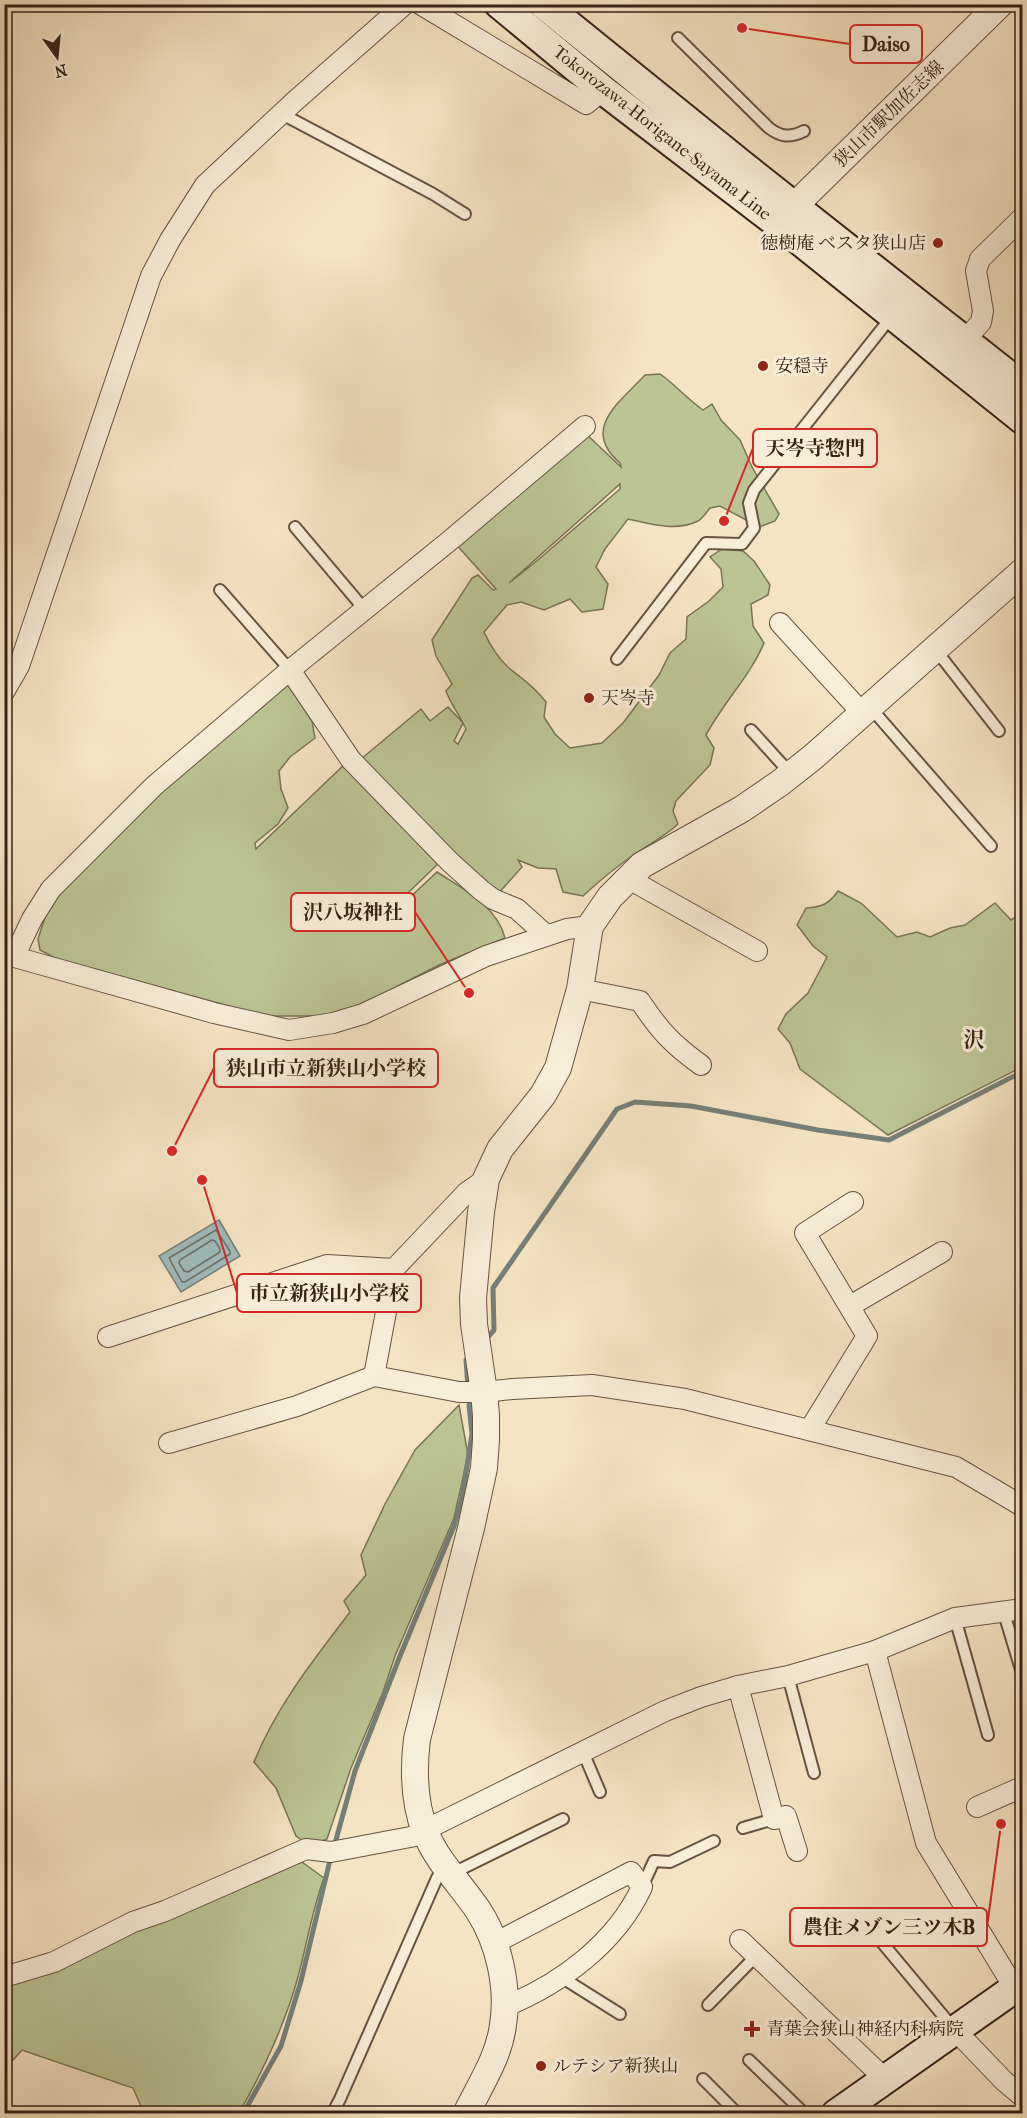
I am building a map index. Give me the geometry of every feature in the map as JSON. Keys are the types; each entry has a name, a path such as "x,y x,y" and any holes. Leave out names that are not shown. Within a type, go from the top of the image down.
{"main road":[{"name":"Tokorozawa-Horigane-Sayama Line","path":"499,4 603,90 786,214 965,340 1023,386"},
{"name":"Tokorozawa-Horigane-Sayama Line","path":"543,4 786,214 893,315 1023,418"},
{"path":"836,2114 1019,1986"}],"street":[{"path":"4,692 20,666 151,276 170,240 205,185 405,4"},
{"path":"420,4 586,104 603,90"},
{"name":"狭山市駅加佐志線","path":"786,214 1000,4"},
{"path":"965,340 981,322 983,311 976,271 980,259 1023,218"},
{"path":"585,426 453,538 290,669 154,786 51,889 9,956 214,1013 289,1030 333,1023 363,1014 486,956 546,935 590,926"},
{"path":"466,2114 500,2041 504,2023 502,1978 495,1943 479,1912 448,1870 426,1832 414,1783 417,1739 484,1468 486,1440 484,1392 476,1344 473,1298 486,1179 500,1149 543,1095 555,1074 564,1051 580,989 590,926 610,897 642,864 742,809 791,774 1023,572"},
{"path":"780,623 867,710"},
{"path":"290,669 351,760 450,862 481,890 517,909 546,935"},
{"path":"629,879 757,951"},
{"path":"580,989 640,1001 653,1022 674,1046 701,1065"},
{"path":"374,1376 394,1269 467,1192 486,1179"},
{"path":"810,1429 867,1336 805,1233 854,1202"},
{"path":"850,1306 942,1252"},
{"path":"108,1337 327,1265 394,1269"},
{"path":"169,1443 297,1407 374,1376 459,1392 592,1385 685,1399 957,1467 1023,1506"},
{"path":"4,1977 54,1962 133,1922 165,1911 306,1849 331,1852 426,1832 665,1711 701,1697 738,1686 788,1676 875,1651 955,1618 1013,1609"},
{"path":"875,1651 926,1844 1019,1986"},
{"path":"738,1686 774,1819 786,1816 797,1851"},
{"path":"977,1807 1020,1788 1023,1793"},
{"path":"495,1943 631,1872 642,1887 632,1908 602,1945 561,1977 521,2001 504,2007"},
{"path":"740,1940 886,2080"},
{"path":"956,2031 1004,2081 1023,2096"}],"lane":[{"path":"678,38 778,135 788,136 804,132"},
{"path":"282,114 433,194 465,214"},
{"path":"617,659 706,543 742,544 754,528 749,503 754,490 893,315"},
{"path":"295,527 365,610"},
{"path":"220,590 290,669"},
{"path":"935,649 999,731"},
{"path":"867,710 991,846"},
{"path":"751,729 791,774"},
{"path":"1013,1609 1022,1673"},
{"path":"955,1618 988,1735"},
{"path":"788,1676 814,1773"},
{"path":"582,1752 600,1792"},
{"path":"332,2114 437,1878 448,1870 563,1819"},
{"path":"743,1828 774,1819"},
{"path":"642,1887 654,1861 670,1862 714,1841"},
{"path":"859,1915 956,2031"},
{"path":"708,2006 756,1956"},
{"path":"561,1977 620,2014"},
{"path":"749,2060 805,2114"},
{"path":"703,2079 738,2114"}],"green space":[{"path":"660,374 703,410 712,404 721,420 740,440 752,467 779,514 775,521 759,527 720,506 710,508 698,521 681,526 663,526 628,519 605,549 596,567 608,584 603,609 582,612 570,599 544,610 521,602 507,605 484,632 500,659 532,686 546,702 544,717 555,734 570,748 602,743 623,723 659,675 670,653 686,639 687,617 723,587 721,569 710,557 722,549 743,551 754,561 770,585 768,595 751,604 753,626 764,643 751,667 706,735 714,748 710,765 676,801 673,811 678,824 621,864 583,896 563,892 556,869 538,868 518,860 522,867 497,895 484,888 361,759 421,709 430,721 448,707 463,723 454,741 458,744 466,729 464,724 450,701 446,691 452,684 436,656 432,640 472,578 478,575 493,590 496,589 454,542 584,432 621,467 609,451 604,439 604,427 608,416 645,375","holes":["620,484 620,489 538,560 509,583"]},
{"path":"282,684 289,686 312,721 315,738 290,757 279,771 281,789 288,808 278,824 255,843 256,849 346,763 442,860 380,920 389,917 437,872 478,899 495,917 505,938 439,965 374,1001 331,1016 265,1016 55,958 40,950 38,939 52,895 150,800"},
{"path":"838,891 861,903 897,937 917,932 930,937 950,928 965,925 995,903 1011,920 1022,913 1022,1067 888,1135 800,1069 790,1043 778,1029 786,1014 808,993 827,957 813,946 797,925 806,908 825,904"},
{"path":"459,1405 468,1455 454,1518 395,1656 383,1692 351,1768 327,1839 310,1846 296,1836 276,1788 254,1762 285,1703 350,1612 344,1601 366,1575 361,1555 385,1504 415,1450"},
{"path":"302,1862 324,1878 287,2012 257,2081 239,2113 144,2113 133,2088 22,2050 5,2069 5,1982"}],"water":[{"path":"219,1220 240,1256 181,1292 159,1256"}],"waterway":[{"path":"488,1337 494,1330 493,1288 617,1109 635,1102 691,1106 818,1130 889,1140 1022,1072"},
{"path":"468,1387 466,1360 469,1356"},
{"path":"334,1847 355,1771 454,1526 462,1498 472,1434 469,1405"},
{"path":"243,2114 281,2046 301,1981 331,1856"}],"place":[{"name":"Daiso","path":"742,28"},
{"name":"徳樹庵 ベスタ狭山店","path":"938,243"},
{"name":"安穏寺","path":"763,366"},
{"name":"天岑寺惣門","path":"724,521"},
{"name":"天岑寺","path":"589,698"},
{"name":"沢八坂神社","path":"469,993"},
{"name":"狭山市立新狭山小学校","path":"172,1151"},
{"name":"市立新狭山小学校","path":"202,1180"},
{"name":"農住メゾン三ツ木B","path":"1001,1824"},
{"name":"青葉会狭山神経内科病院","path":"752,2029"},
{"name":"ルテシア新狭山","path":"541,2066"}],"district":[{"name":"沢","path":"974,1040"}]}
